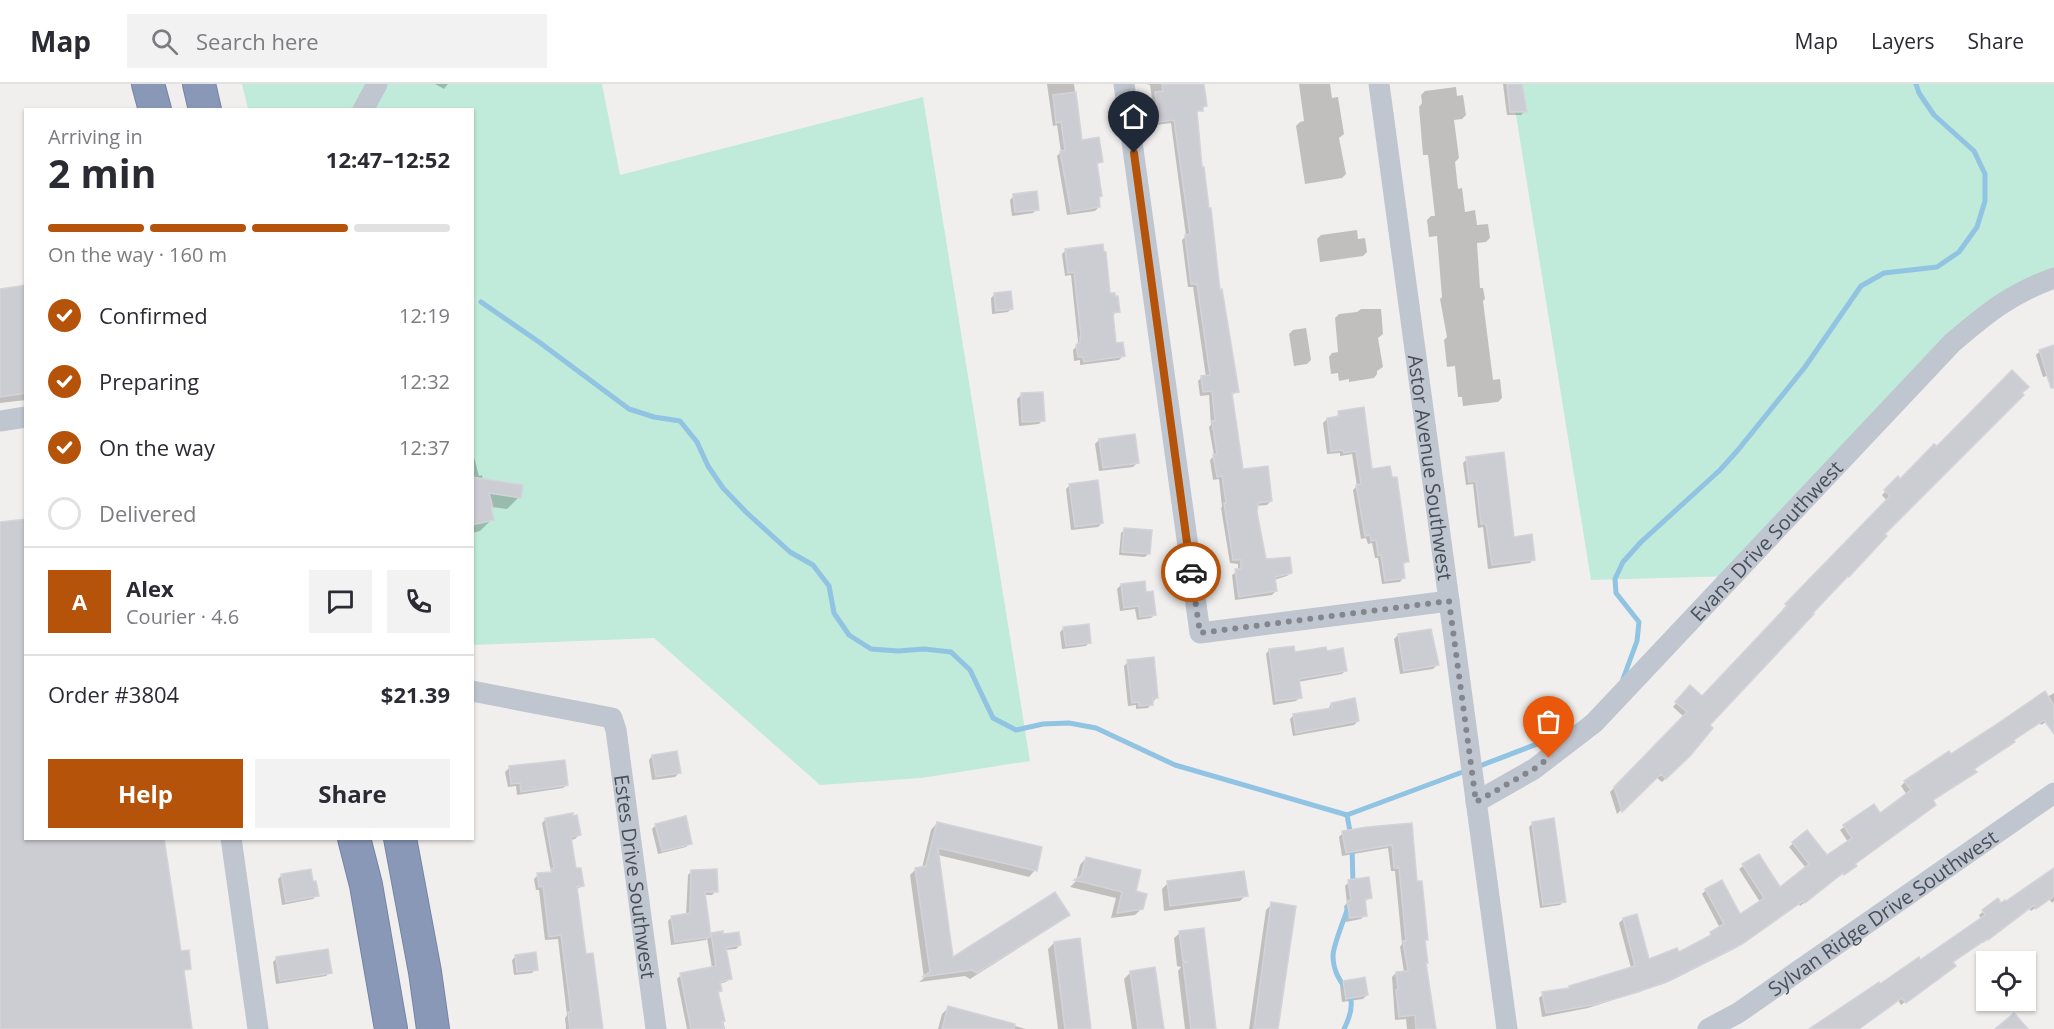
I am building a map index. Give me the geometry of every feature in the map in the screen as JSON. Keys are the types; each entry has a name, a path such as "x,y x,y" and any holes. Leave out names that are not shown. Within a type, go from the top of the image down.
{"highway":[{"path":"148,84 154,108"},
{"path":"199,84 205,108"},
{"path":"355,840 366,885 392,1029"},
{"path":"402,846 433,1029"},
{"path":"402,846 450,1029"},
{"path":"366,885 371,1029"}],"street":[{"path":"364,108 377,84"},
{"path":"1124,84 1200,633 1449,601"},
{"name":"Astor Avenue Southwest","path":"1379,84 1507,1029"},
{"name":"Evans Drive Southwest","path":"1476,802 1534,769 1594,723 1952,343 1989,311 2026,288 2054,278"},
{"path":"0,421 24,417"},
{"name":"Estes Drive Southwest","path":"474,691 612,718 656,1029"},
{"name":"Sylvan Ridge Drive Southwest","path":"1708,1029 1738,1013 2054,793"},
{"path":"231,840 258,1029"}],"green space":[{"path":"242,84 602,84 620,175 923,97 1030,761 921,778 820,785 654,638 474,645 474,108 248,108"},
{"path":"1511,84 2054,84 2054,282 1984,303 1734,576 1591,580"}],"building":[{"path":"1162,84 1204,84 1207,106 1203,107 1203,111 1197,111 1202,167 1204,167 1209,208 1211,208 1220,290 1222,289 1239,392 1232,393 1243,469 1268,466 1272,501 1258,503 1257,512 1266,559 1290,557 1292,573 1275,577 1277,591 1239,597 1235,569 1241,569 1241,560 1233,560 1222,476 1217,477 1213,455 1217,454 1212,421 1215,421 1212,391 1203,392 1201,376 1210,375 1197,284 1191,284 1185,235 1190,234 1174,120 1159,122 1155,92 1163,91"},
{"path":"1507,84 1522,84 1527,112 1510,112"},
{"path":"1076,92 1082,140 1099,137 1103,162 1097,163 1102,196 1099,197 1100,207 1071,212 1060,151 1065,150 1061,122 1056,123 1053,95"},
{"path":"1037,191 1039,210 1015,212 1013,194"},
{"path":"1103,244 1104,252 1106,252 1110,293 1118,296 1120,312 1113,313 1116,343 1123,342 1125,356 1084,362 1083,357 1078,357 1076,345 1080,342 1081,337 1074,272 1068,273 1065,249"},
{"path":"24,285 24,393 0,397 0,289"},
{"path":"1011,291 1013,309 996,311 994,293"},
{"path":"2054,345 2054,388 2051,388 2039,350"},
{"path":"2012,370 2029,387 2022,393 2024,395 1885,534 1887,536 1710,725 1713,728 1691,755 1666,779 1661,774 1622,812 1614,787 1687,712 1675,702 1690,685 1702,696 1787,606 1785,604 1890,496 1884,490 1898,476 1900,479 1934,444 1937,446"},
{"path":"1043,392 1045,421 1022,422 1021,393"},
{"path":"1364,407 1372,469 1390,466 1392,477 1397,477 1409,562 1403,562 1405,578 1385,581 1376,540 1371,541 1370,535 1365,536 1356,485 1361,484 1356,451 1344,453 1343,450 1331,451 1327,418 1339,416 1338,411"},
{"path":"1135,434 1139,463 1103,468 1099,439"},
{"path":"1504,452 1514,537 1532,534 1535,560 1492,565 1486,524 1481,524 1476,481 1469,482 1466,457"},
{"path":"474,477 523,485 521,498 489,493 494,520 474,525"},
{"path":"1098,480 1103,523 1075,527 1069,484"},
{"path":"24,519 24,840 164,840 181,951 189,950 191,969 184,970 192,1029 0,1029 0,522"},
{"path":"1124,528 1152,530 1150,554 1122,552"},
{"path":"1145,581 1146,592 1153,591 1156,615 1140,617 1139,606 1124,608 1121,584"},
{"path":"1089,624 1091,643 1066,646 1063,627"},
{"path":"1431,629 1439,665 1404,671 1398,634"},
{"path":"1294,646 1295,652 1326,647 1327,651 1343,648 1347,671 1299,679 1302,698 1276,701 1269,649"},
{"path":"1154,657 1158,698 1153,698 1153,705 1139,706 1139,702 1132,703 1127,660"},
{"path":"2045,691 2054,706 2054,734 2044,720 2014,740 2015,742 1974,769 1977,772 1933,800 1936,805 1855,864 1857,866 1844,875 1843,873 1805,903 1803,901 1742,944 1671,980 1638,992 1593,1005 1546,1013 1542,992 1569,988 1569,986 1635,966 1623,918 1637,914 1649,959 1677,948 1679,952 1711,935 1710,932 1724,924 1705,889 1722,880 1740,914 1764,898 1742,864 1759,854 1780,887 1809,864 1792,842 1807,830 1827,855 1852,838 1843,825 1874,804 1880,813 1911,790 1904,781 1949,751 1951,754"},
{"path":"1355,698 1359,721 1296,733 1293,714 1332,708 1331,703"},
{"path":"677,751 681,773 656,777 652,755"},
{"path":"565,760 568,785 521,792 520,783 511,784 509,766"},
{"path":"573,813 573,816 577,815 581,835 571,837 576,868 581,868 584,886 577,887 586,954 593,953 603,1029 570,1029 568,1012 571,1012 561,935 549,937 543,886 539,887 537,873 552,872 551,869 554,868 545,818"},
{"path":"686,816 692,844 662,851 655,824"},
{"path":"1554,818 1566,902 1543,905 1532,822"},
{"path":"937,822 1042,847 1037,871 938,848 953,957 1055,892 1070,915 977,973 972,970 922,977 930,972 915,868 926,866"},
{"path":"1412,823 1417,881 1422,881 1428,940 1425,940 1428,963 1426,963 1436,1029 1416,1029 1415,1015 1399,1017 1396,972 1408,971 1403,941 1406,941 1399,868 1394,868 1392,845 1346,853 1342,831"},
{"path":"1086,857 1141,870 1136,891 1147,894 1143,909 1117,913 1122,892 1074,880 1081,876"},
{"path":"2054,868 2054,896 2036,909 2034,905 1988,940 1953,962 1956,966 1906,1003 1902,998 1859,1029 1809,1029 1919,957 1920,960 1985,915 1982,910 1998,898 2001,903 2006,901"},
{"path":"311,869 319,896 286,902 281,874"},
{"path":"717,869 718,892 705,892 711,937 675,942 671,916 690,913 691,870"},
{"path":"1244,871 1248,896 1170,906 1167,881"},
{"path":"1369,877 1372,898 1365,899 1367,916 1350,918 1347,901 1351,900 1348,880"},
{"path":"1271,902 1296,906 1278,1029 1254,1029"},
{"path":"1204,928 1216,1029 1191,1029 1183,963 1189,962 1183,961 1179,931"},
{"path":"723,931 723,934 739,932 741,945 726,948 732,979 720,982 722,991 718,992 725,1021 722,1022 724,1029 691,1029 680,973 716,966 711,933"},
{"path":"1080,938 1091,1029 1065,1029 1054,942"},
{"path":"328,949 332,973 280,981 276,957"},
{"path":"536,952 538,970 517,972 515,955"},
{"path":"1155,967 1164,1029 1138,1029 1130,971"},
{"path":"1365,977 1368,995 1346,999 1343,981"},
{"path":"948,1006 1015,1024 1014,1029 942,1029"},
{"path":"2014,1013 2028,1029 1995,1029"}],"waterway":[{"path":"1623,679 1637,641 1639,622 1616,593 1615,579 1623,562 1738,450 1805,367 1861,286 1884,273 1937,267 1959,252 1977,227 1985,201 1985,174 1974,151 1934,115 1919,93 1916,84"},
{"path":"481,302 629,409 654,417 680,421 697,442 708,466 723,488 790,552 813,565 829,586 834,613 849,635 871,649 898,651 924,649 951,652 970,670 993,718 1016,730 1043,724 1069,723 1096,728 1175,765 1347,815 1468,770"},
{"path":"1477,767 1566,733"},
{"path":"1347,815 1351,837"},
{"path":"1352,846 1353,885"},
{"path":"1344,1029 1350,1015 1350,997 1338,977 1333,956 1350,902"}],"way so far":[{"path":"1191,572 1200,633 1449,601 1476,802 1549,758"}],"route":[{"path":"1134,153 1191,572"}]}
